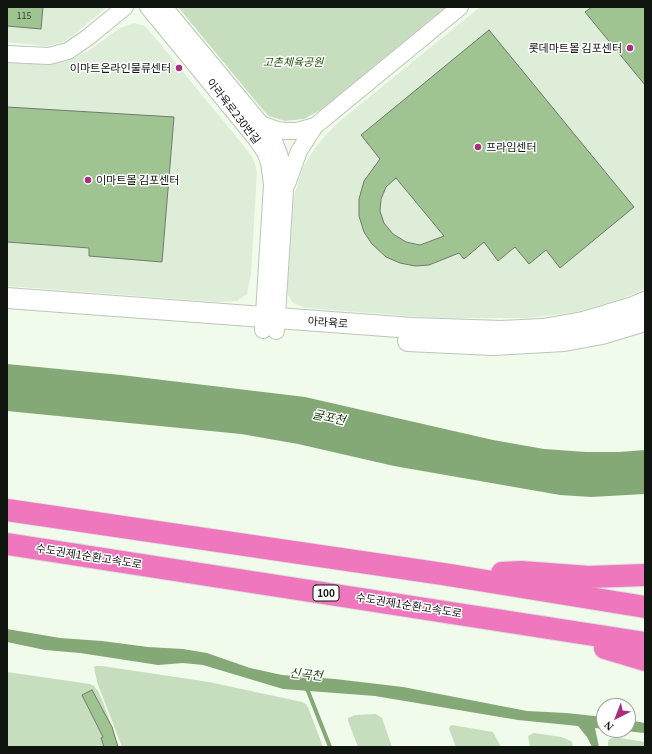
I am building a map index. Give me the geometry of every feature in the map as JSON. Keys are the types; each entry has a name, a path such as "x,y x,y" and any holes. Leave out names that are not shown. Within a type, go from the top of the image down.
{"highway":[{"path":"7,510 443,574 645,607"},
{"name":"수도권제1순환고속도로","path":"7,544 645,643"},
{"path":"443,574 521,572 589,577 645,575"},
{"path":"529,624 645,660"}],"street":[{"path":"7,54 49,56 68,51 83,41 125,7"},
{"name":"아라육로230번길","path":"148,7 258,140 269,162 272,185 270,324"},
{"name":"아라육로230번길","path":"164,7 261,124 274,142 279,154 283,167 285,190 270,324"},
{"path":"285,190 293,164 299,151 316,126 460,7"},
{"path":"261,124 277,130 286,131 297,131 316,126"},
{"name":"아라육로","path":"7,298 270,324 438,343 526,344 564,341 620,329 645,321"},
{"name":"아라육로","path":"7,311 270,324 501,331 543,329 583,322 645,302"}],"shaded area":[{"path":"7,7 107,7 70,38 61,43 46,46 7,42"},
{"path":"480,7 645,7 645,289 621,299 577,312 530,318 435,318 306,308 293,303 287,293 286,287 292,203 302,169 315,148 340,121"},
{"path":"134,23 145,26 152,34 243,145 252,157 255,164 257,172 251,274 247,294 237,301 218,302 7,286 7,63 44,64 67,61 88,51 120,28"}],"green space":[{"name":"고촌체육공원","path":"178,7 446,7 322,109 304,119 285,121 269,116 263,110"},
{"path":"96,666 209,682 302,702 308,707 323,747 122,747 97,682 94,667"},
{"path":"7,672 90,684 94,686 103,702 119,747 7,747"},
{"path":"376,714 382,718 392,747 358,747 348,718 355,715"},
{"path":"452,725 493,732 501,747 456,747 449,729"},
{"path":"534,733 561,737 572,742 573,747 530,747 528,736"},
{"path":"620,738 645,742 645,747 608,747 609,739"}],"water":[{"name":"굴포천","path":"7,364 121,375 305,397 493,440 544,449 586,452 645,450 645,494 591,497 560,495 394,466 298,444 241,434 7,411"},
{"path":"7,629 60,638 183,649 207,653 250,668 282,675 335,679 403,687 527,711 596,716 595,728 599,747 592,747 587,737 578,726 518,720 375,696 283,689 203,665 183,663 158,665 80,653 45,650 7,642"},
{"path":"636,721 645,723 645,733 636,732"}],"building":[{"path":"7,7 43,7 41,29 7,26"},
{"name":"롯데마트몰 김포센터","path":"592,7 645,7 645,85 585,12"},
{"name":"프라임센터","path":"489,30 634,207 560,268 546,250 529,264 515,247 498,261 484,242 464,259 459,253 429,265 415,266 400,263 386,257 372,244 364,232 359,216 359,199 364,181 380,159 361,135","holes":["396,178 444,236 420,245 406,242 393,234 384,223 380,211 381,199 386,187"]},
{"name":"이마트몰 김포센터","path":"7,107 174,117 162,262 89,256 89,248 7,242"},
{"path":"92,690 112,727 118,747 104,747 101,738 103,737 82,695"}],"waterway":[{"name":"신곡천","path":"306,686 330,747"}],"place":[{"name":"롯데마트몰 김포센터","path":"630,48"},
{"name":"이마트온라인물류센터","path":"179,68"},
{"name":"프라임센터","path":"478,147"},
{"name":"이마트몰 김포센터","path":"88,180"}]}
